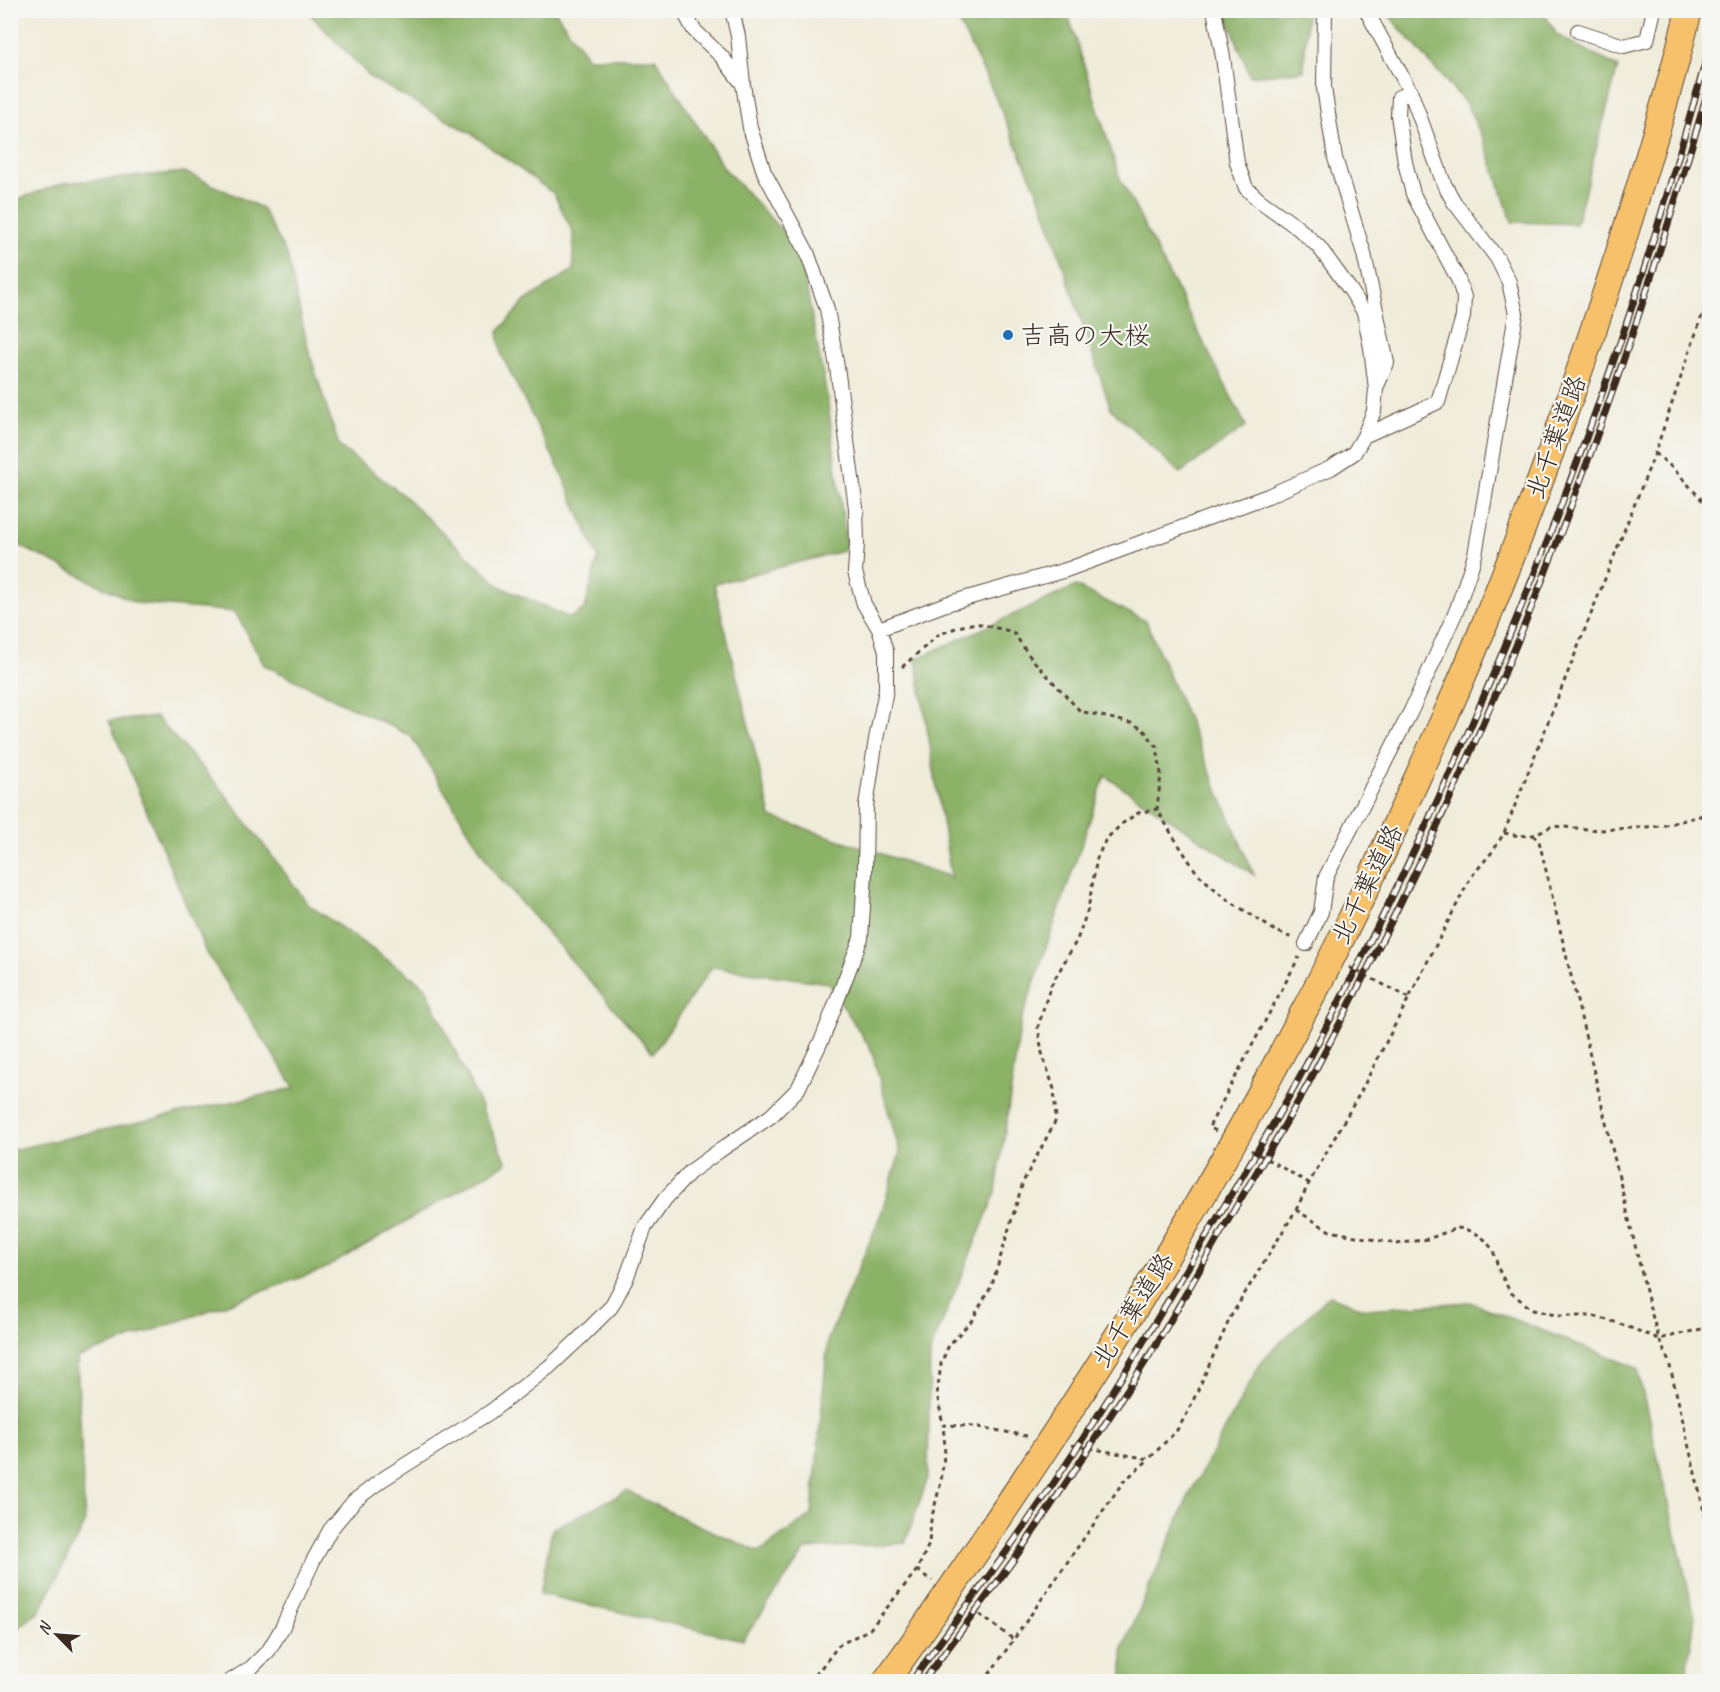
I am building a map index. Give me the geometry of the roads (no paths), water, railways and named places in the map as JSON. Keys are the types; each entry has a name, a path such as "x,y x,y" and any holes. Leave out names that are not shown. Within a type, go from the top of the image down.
{"highway":[{"name":"北千葉道路","path":"885,1682 997,1522 1159,1270 1303,1014 1371,878 1490,612 1529,510 1616,261 1643,176 1689,10"}],"street":[{"path":"683,10 694,30 722,57 743,84"},
{"path":"229,1682 250,1668 269,1650 330,1530 354,1501 383,1479 490,1412 556,1359 611,1307 626,1279 645,1227 665,1199 690,1173 719,1150 771,1116 798,1089 823,1037 861,938 866,806 885,690 886,651 879,629 864,604 855,572 856,508 827,309 807,252 764,172 750,128 738,36 732,10"},
{"path":"879,629 946,604 1066,570 1268,496 1339,463 1354,453 1364,436 1374,411 1376,389 1364,312 1319,247 1246,188 1237,163 1223,57 1214,10"},
{"path":"1324,10 1324,88 1335,158 1364,254 1387,363 1376,389"},
{"path":"1306,945 1321,912 1326,877 1411,711 1457,609 1475,555 1516,314 1509,282 1497,258 1454,202 1444,184 1411,93 1365,10"},
{"path":"1578,31 1624,46 1647,40 1654,10"},
{"path":"1364,436 1438,402 1463,317 1464,297 1458,279 1413,194 1405,162 1398,115 1399,96 1411,93"}],"railway":[{"path":"911,1682 1025,1525 1078,1447 1128,1367 1281,1110 1388,906 1469,731 1507,642 1577,462 1637,290 1710,46"},
{"path":"923,1682 1022,1548 1155,1347 1308,1084 1384,936 1456,785 1563,526 1627,351 1710,83"}],"place":[{"name":"吉高の大桜","path":"1008,335"}]}
